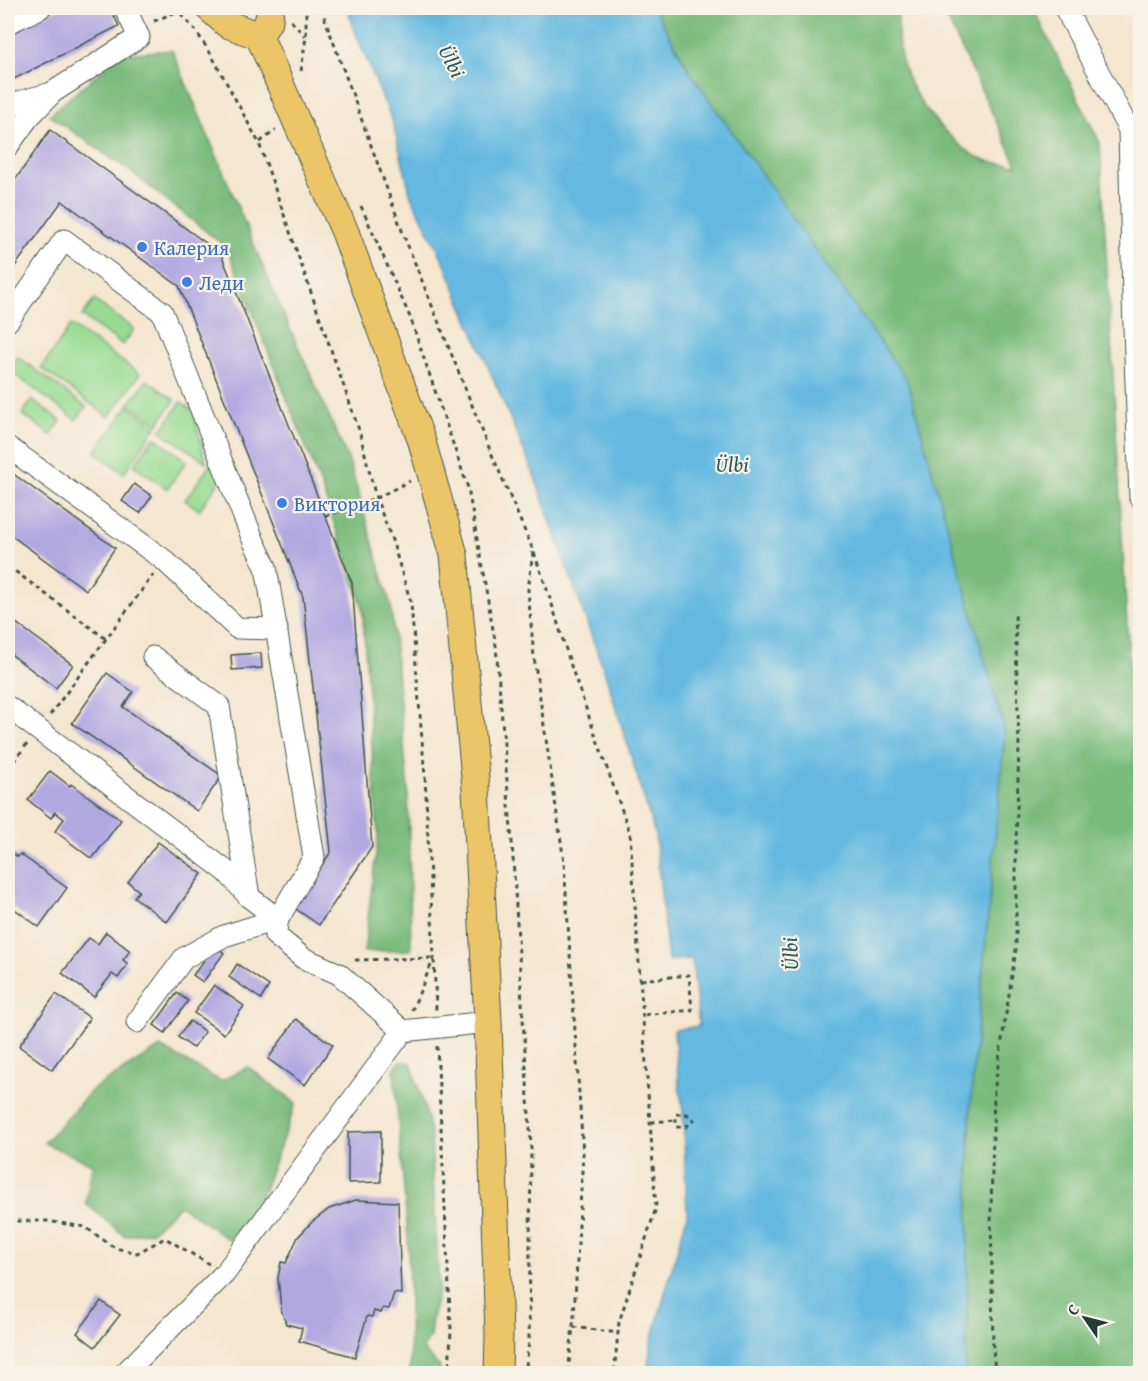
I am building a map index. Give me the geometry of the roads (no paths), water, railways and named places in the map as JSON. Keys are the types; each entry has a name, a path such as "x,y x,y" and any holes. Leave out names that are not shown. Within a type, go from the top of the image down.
{"main road":[{"path":"208,8 227,24 259,36 345,232 422,442 454,555 476,788 488,1022 499,1323 498,1374"},
{"path":"259,36 269,20 270,8"}],"street":[{"path":"8,23 40,8"},
{"path":"8,146 28,118 53,92 139,37 125,8"},
{"path":"1065,8 1135,128 1140,498"},
{"path":"8,105 53,92"},
{"path":"8,321 64,240 162,312 266,567 314,857 278,919 275,935 303,958 339,974 403,1030 488,1022"},
{"path":"8,447 164,560 237,628 277,629"},
{"path":"153,657 219,706 249,897"},
{"path":"8,707 226,871 249,897 278,919"},
{"path":"137,1022 184,958 224,936 278,919"},
{"path":"124,1374 225,1273 403,1030"}],"water":[{"name":"Ülbi","path":"347,8 654,8 692,75 907,380 1005,732 970,1108 966,1373 647,1373 651,1343 687,1216 683,1110 674,1030 699,1026 692,959 668,960 655,834 608,682 533,472 443,260 411,196 393,123"}],"place":[{"name":"Калерия","path":"142,247"},
{"name":"Леди","path":"187,282"},
{"name":"Виктория","path":"282,503"}]}
